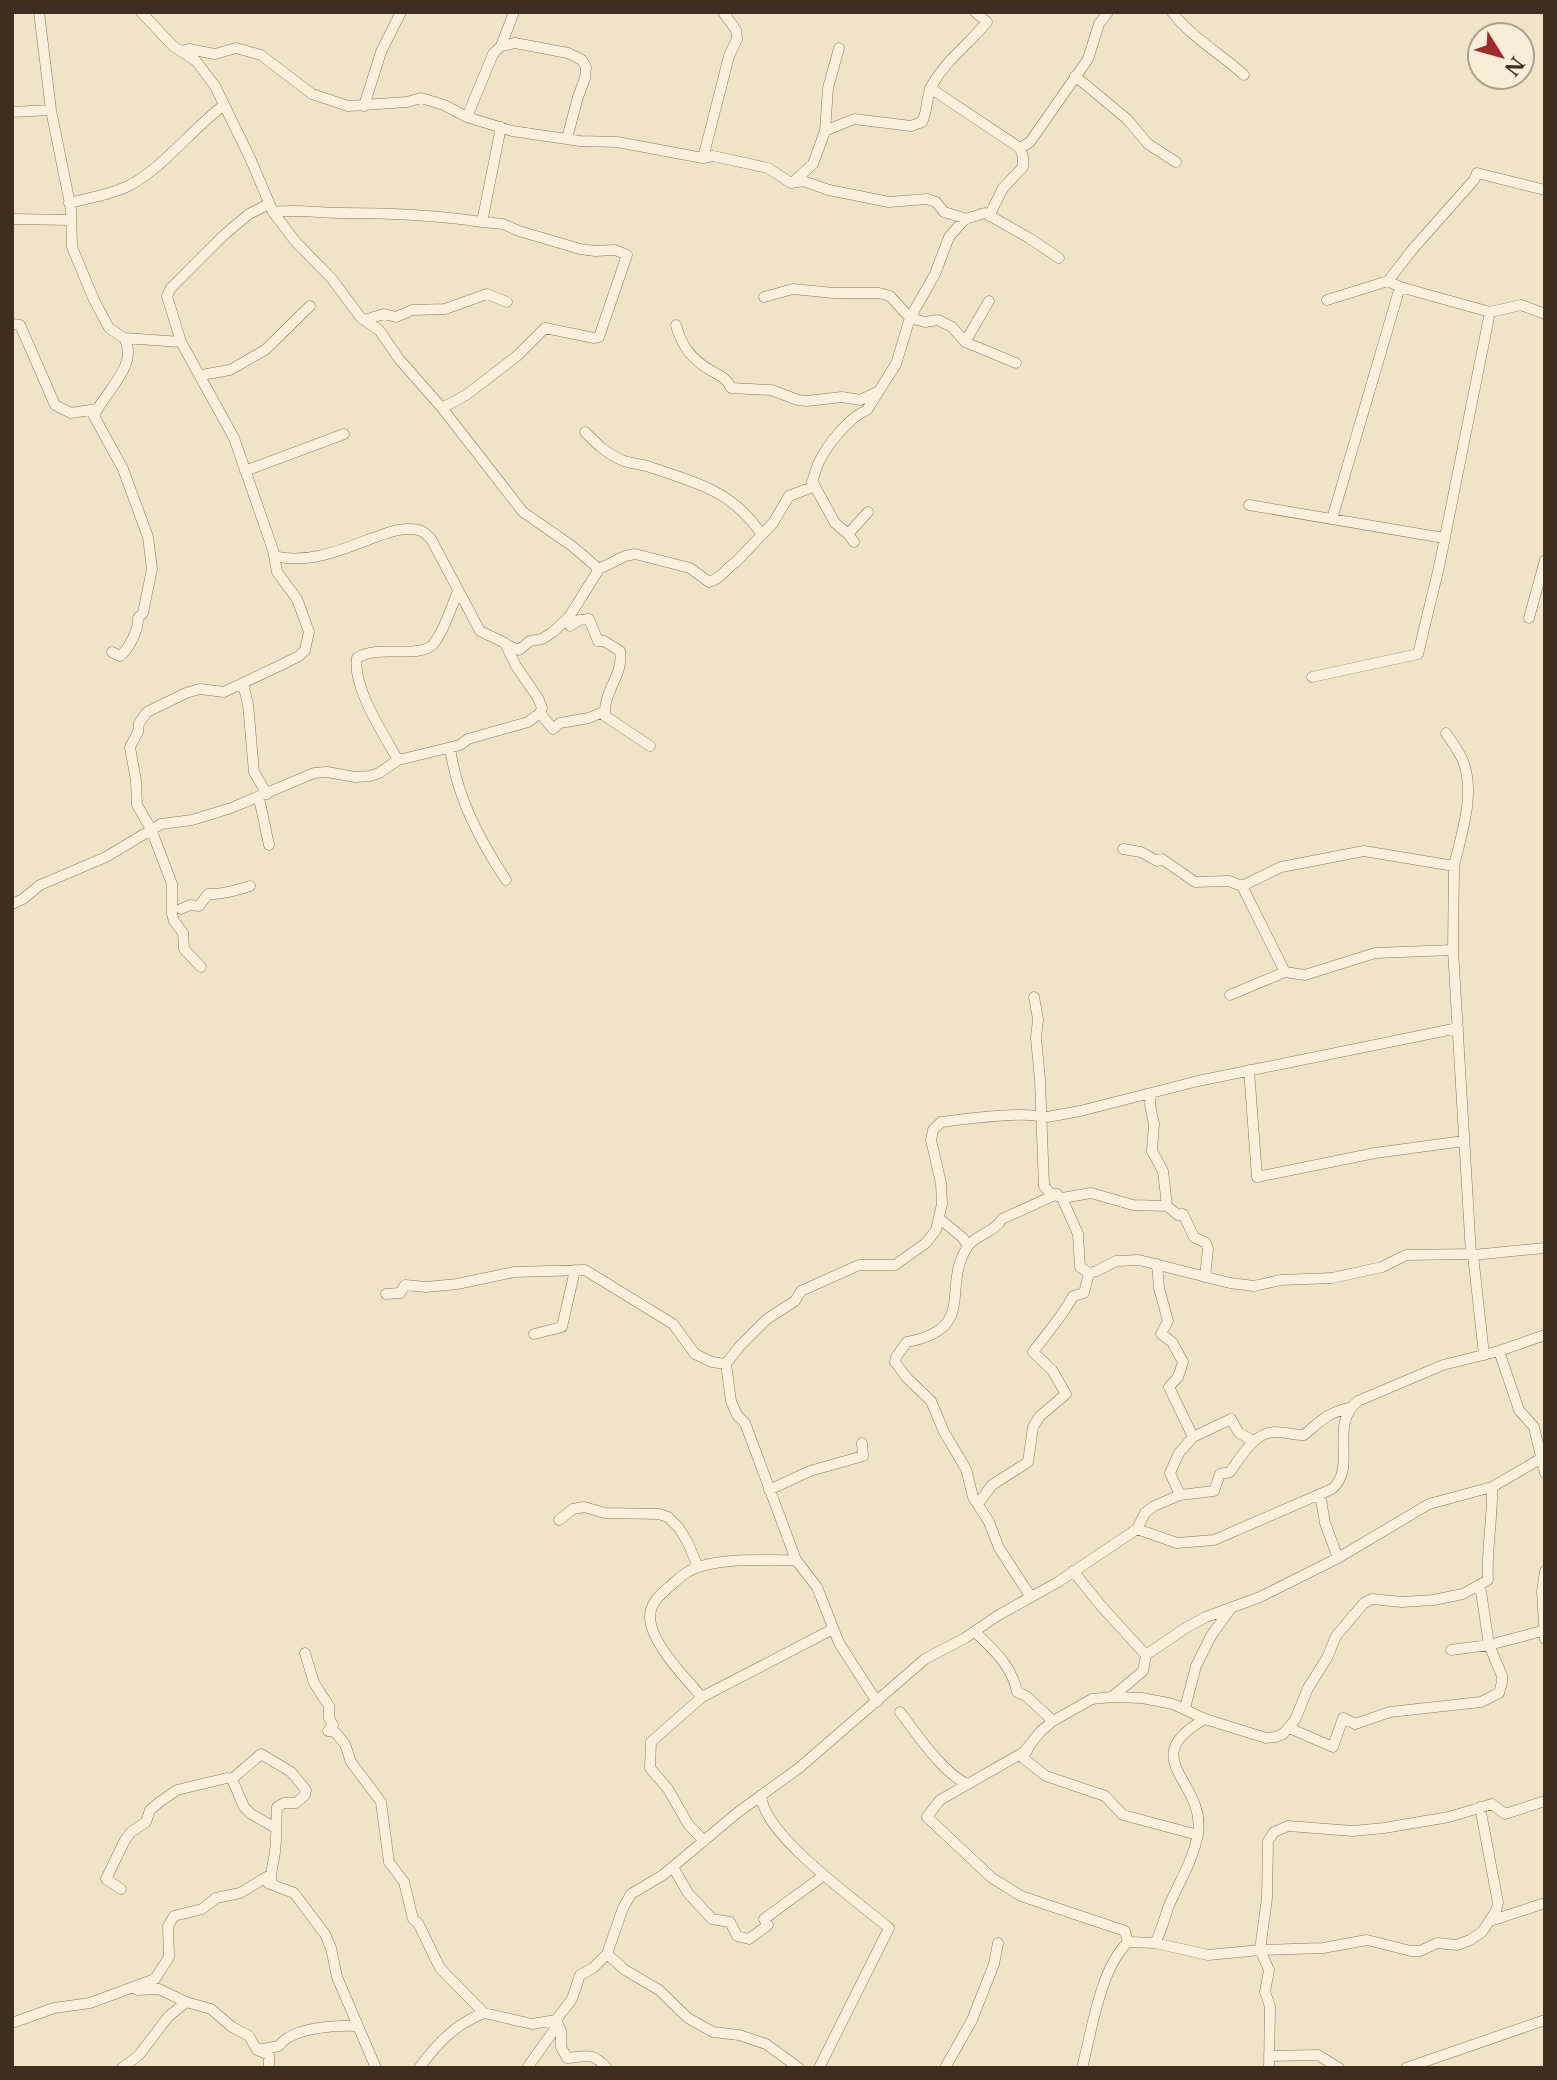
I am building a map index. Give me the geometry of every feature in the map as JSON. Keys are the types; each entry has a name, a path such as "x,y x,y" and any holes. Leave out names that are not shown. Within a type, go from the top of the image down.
{"street":[{"path":"39,12 51,110 69,203 72,247 109,328 128,344 127,362 94,416 123,468 148,537 152,569 143,613 138,618 139,624 128,649 120,656 112,652"},
{"path":"364,106 381,52 401,12"},
{"path":"467,117 514,12"},
{"path":"703,158 729,56 737,39 736,30 723,12"},
{"path":"825,131 854,119 917,126 926,115 930,88 956,53 988,22 975,12"},
{"path":"1020,148 1030,142 1088,59 1099,24 1108,12"},
{"path":"1172,12 1200,40 1220,53 1244,75"},
{"path":"145,13 173,46 196,61 215,86 271,208 301,248 332,279 364,320 379,330 399,359 442,408 523,512 572,546 599,569"},
{"path":"501,46 515,43 568,53 582,60 586,67 585,78 568,138"},
{"path":"181,51 189,49 215,54 236,48 261,55 312,94 348,106 407,102 421,98 444,105 467,117 522,133 617,142 703,158 713,156 768,168 791,183 803,181 829,190 889,202 927,199 936,202 944,212 967,219"},
{"path":"791,183 813,164 825,131 828,88 839,48"},
{"path":"1075,76 1127,119 1148,144 1175,162"},
{"path":"930,88 1020,148 1023,167 1003,188 989,216"},
{"path":"69,203 127,186 150,170 224,105"},
{"path":"12,112 51,110"},
{"path":"482,222 501,127"},
{"path":"1327,300 1388,281 1474,180 1477,173 1545,190"},
{"path":"201,967 183,945 183,933 172,914 176,901 169,874 151,829 137,805 130,747 138,732 139,723 147,712 186,693 200,689 224,692 243,684 299,656 305,650 309,632 297,599 277,572 234,438 181,342 167,296 171,288 248,214 271,208 438,215 503,224 519,232 580,249 615,250 627,256 599,337 545,328 517,356 466,395 442,408"},
{"path":"507,645 521,649 530,641 545,638 569,617 599,569 625,556 635,554 690,568 709,582 718,579 776,519 792,494 806,491 812,485 811,481 819,462 836,436 860,413 867,410 896,364 910,318 935,274 949,237 967,219 985,213 1029,237 1059,258"},
{"path":"12,219 71,219"},
{"path":"1388,281 1400,287 1490,312 1521,305 1545,314"},
{"path":"1332,519 1400,287"},
{"path":"764,297 793,289 879,293 890,296 910,318 938,320 951,327 965,342 1016,363"},
{"path":"364,320 384,314 396,317 412,310 445,309 487,294 508,302"},
{"path":"965,342 989,300"},
{"path":"201,375 230,370 265,350 310,306"},
{"path":"1312,677 1419,654 1490,312"},
{"path":"12,324 20,325 24,331 55,405 71,413 97,409"},
{"path":"676,325 684,348 710,370 727,378 731,388 771,390 807,401 842,397 860,400 877,392"},
{"path":"124,338 181,342"},
{"path":"860,400 867,410"},
{"path":"585,432 602,449 624,461 715,490 750,517 762,535"},
{"path":"245,471 344,434"},
{"path":"811,481 835,523 851,538 868,512"},
{"path":"1249,505 1444,538"},
{"path":"12,904 40,885 106,857 151,829 170,822 192,820 263,796 314,773 370,776 398,760 460,745 468,739 528,722 540,713 542,708 538,698 516,666 507,645 501,639 480,631 431,539 418,530 392,532 340,550 303,559 274,556"},
{"path":"1529,618 1545,561"},
{"path":"398,760 369,709 356,669 357,658 371,651 427,649 435,643 458,591"},
{"path":"569,617 570,626 579,620 589,619 598,641 604,641 620,651 620,671 609,689 605,716 650,746"},
{"path":"243,684 248,704 254,772 263,796 269,845"},
{"path":"540,713 553,729 560,723 589,718 605,711"},
{"path":"1446,733 1460,753 1468,790 1454,866 1453,950 1472,1255 1484,1355"},
{"path":"450,748 462,796 480,841 506,880"},
{"path":"1123,849 1141,852 1157,861 1162,859 1195,882 1229,881 1242,886 1285,972"},
{"path":"1242,886 1281,867 1364,851 1454,866"},
{"path":"176,901 200,905 208,894 250,886"},
{"path":"1230,995 1285,972 1304,975 1375,953 1453,950"},
{"path":"1034,997 1038,1019 1036,1038 1044,1186 1049,1192 1060,1196 1077,1234 1080,1267 1089,1273 1097,1272 1116,1261 1126,1260 1157,1264 1230,1283 1254,1286 1281,1280 1332,1278 1382,1267 1406,1255 1472,1255 1545,1248"},
{"path":"877,1702 847,1657 817,1587 796,1560 745,1423 733,1408 726,1364 739,1347 767,1320 795,1301 802,1291 859,1265 895,1265 926,1243 936,1230 943,1197 931,1140 936,1125 955,1120 1019,1115 1037,1115 1042,1118 1249,1070 1458,1028"},
{"path":"1249,1070 1257,1177 1375,1153 1464,1141"},
{"path":"1151,1093 1150,1105 1154,1124 1152,1151 1163,1171 1167,1206"},
{"path":"1031,1597 999,1548 989,1522 973,1497 967,1469 944,1432 931,1401 907,1378 895,1362 896,1357 907,1342 928,1338 951,1319 957,1297 955,1280 968,1246 987,1231 998,1227 1002,1219 1060,1196 1091,1193 1133,1205 1167,1206 1178,1215 1183,1214 1194,1237 1206,1243 1208,1249 1205,1277"},
{"path":"940,1219 968,1246"},
{"path":"1157,1264 1159,1288 1168,1321 1160,1334 1172,1342 1183,1362 1178,1377 1170,1387 1194,1437"},
{"path":"534,1334 562,1328 575,1270"},
{"path":"386,1294 400,1293 405,1285 426,1287 457,1284 514,1272 585,1270 673,1324 688,1347 703,1359 726,1364"},
{"path":"978,1504 992,1485 1028,1462 1033,1427 1040,1416 1066,1394 1052,1370 1033,1352 1066,1311 1073,1296 1084,1293 1089,1273"},
{"path":"527,2068 572,1999 580,1975 593,1968 607,1954 627,1898 673,1867 761,1795 799,1768 925,1659 975,1632 1137,1529 1145,1513 1154,1506 1180,1495 1214,1491 1220,1474 1230,1472 1254,1441 1264,1434 1274,1432 1304,1435 1323,1418 1431,1369 1545,1335"},
{"path":"1499,1350 1519,1410 1534,1427 1542,1450 1545,1473"},
{"path":"1137,1529 1177,1543 1214,1540 1321,1494 1338,1484 1341,1476 1344,1420 1348,1408"},
{"path":"1180,1495 1170,1473 1179,1453 1194,1437 1231,1419 1238,1433 1254,1441"},
{"path":"769,1490 810,1471 863,1456 862,1443"},
{"path":"1112,1697 1143,1671 1146,1655 1187,1627 1260,1597 1338,1558 1429,1504 1492,1487 1542,1450"},
{"path":"1198,1835 1123,1815 1105,1796 1046,1776 1023,1758 1041,1731 1053,1721 1092,1699 1112,1697 1142,1698 1185,1708 1205,1719 1266,1738 1283,1734 1296,1720 1308,1688 1327,1658 1336,1636 1364,1603 1372,1599 1402,1602 1433,1600 1463,1594 1489,1576 1486,1574 1492,1518 1492,1487"},
{"path":"1321,1494 1325,1523 1338,1558"},
{"path":"559,1520 573,1509 584,1507 605,1513 659,1514 668,1517 684,1535 698,1567"},
{"path":"702,1697 668,1659 654,1632 650,1617 656,1599 687,1572 698,1567 720,1562 796,1560"},
{"path":"1073,1571 1146,1655"},
{"path":"1451,1650 1544,1635 1542,1583 1545,1571"},
{"path":"1289,1728 1333,1747 1343,1718 1354,1724 1390,1712 1481,1702 1494,1697 1502,1687 1502,1676 1489,1645 1479,1585"},
{"path":"1185,1708 1196,1666 1211,1636 1231,1607"},
{"path":"704,1841 688,1824 668,1789 650,1768 651,1742 702,1697 833,1629"},
{"path":"975,1632 1008,1666 1017,1692 1026,1696 1053,1721"},
{"path":"305,1653 314,1683 328,1706 333,1725 328,1731 334,1731 345,1744 351,1762 381,1802 390,1862 404,1882 413,1919 418,1923 440,1968 484,2013 532,2024 556,2023"},
{"path":"900,1712 951,1772 968,1784"},
{"path":"1156,1944 1198,1835 1197,1810 1192,1794 1174,1766 1174,1748 1182,1736 1205,1719"},
{"path":"1029,1747 940,1800 927,1817 992,1878 1021,1896 1125,1931 1128,1942"},
{"path":"121,1889 106,1879 121,1847 131,1832 146,1822 150,1810 177,1790 232,1779 261,1754 299,1780 306,1790 305,1795 296,1803 277,1807 274,1827 276,1843 268,1880"},
{"path":"232,1779 244,1807 274,1827"},
{"path":"761,1795 761,1804 772,1823 824,1876 889,1928 848,2005 819,2068"},
{"path":"1269,2068 1270,2006 1265,1992 1269,1970 1260,1950 1267,1898 1268,1841 1274,1832 1280,1828 1314,1826 1353,1831 1448,1817 1492,1804 1505,1814 1545,1801"},
{"path":"1082,2068 1108,1969 1116,1953 1128,1942 1156,1944 1208,1955 1323,1948 1367,1940 1420,1951 1437,1943 1464,1943 1482,1933 1496,1911 1497,1893 1480,1807"},
{"path":"673,1867 688,1893 712,1919 730,1922 737,1936 749,1939 768,1925 764,1919 824,1876"},
{"path":"12,2023 54,2008 90,2003 155,1979 169,1957 167,1926 174,1916 202,1909 216,1898 240,1893 268,1880"},
{"path":"268,1880 294,1893 324,1934 331,1948 337,1977 376,2068"},
{"path":"1490,1922 1545,1903"},
{"path":"945,2068 972,2020 994,1964 998,1943"},
{"path":"607,1954 625,1970 659,1990 688,2018 713,2032 739,2035 766,2043 799,2068"},
{"path":"124,1991 159,1989 186,2002 211,2009 232,2027 249,2036 257,2050 270,2055 269,2068"},
{"path":"122,2068 139,2055 154,2032 186,2002"},
{"path":"419,2068 451,2032 468,2019 484,2013"},
{"path":"1406,2068 1545,2020"},
{"path":"556,2023 562,2038 561,2047 567,2058 591,2055 607,2068"},
{"path":"257,2050 279,2046 283,2040 308,2029 358,2026"},
{"path":"1269,2056 1318,2055 1339,2068"}]}
